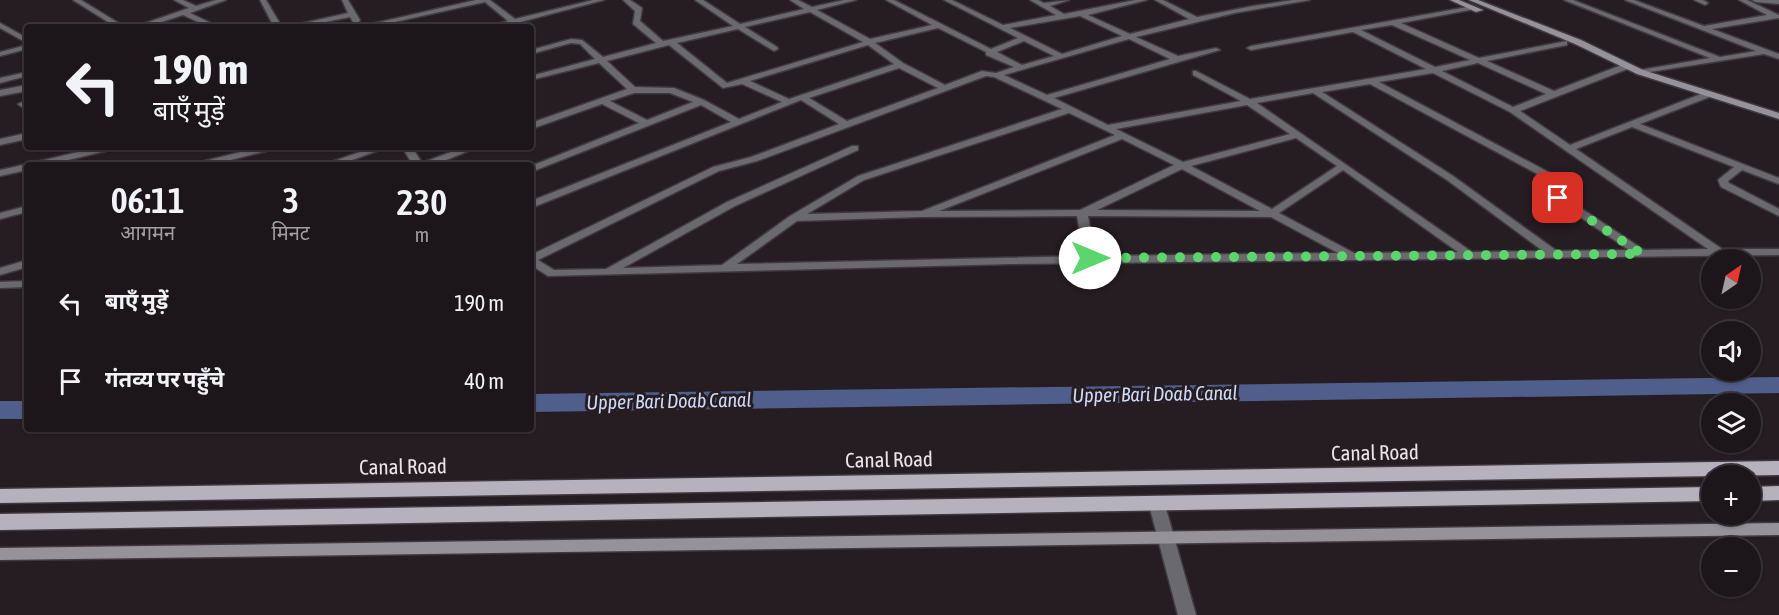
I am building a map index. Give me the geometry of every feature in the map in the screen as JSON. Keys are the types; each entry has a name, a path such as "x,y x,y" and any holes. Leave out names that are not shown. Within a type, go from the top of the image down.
{"main road":[{"name":"Canal Road","path":"0,496 1779,468"},
{"path":"1761,494 1779,493"},
{"path":"0,522 1157,505 1701,494"}],"street":[{"path":"76,0 116,24"},
{"path":"177,0 194,8"},
{"path":"147,24 223,0"},
{"path":"263,0 276,24"},
{"path":"346,0 359,24"},
{"path":"375,24 486,0 514,22"},
{"path":"505,24 601,0"},
{"path":"626,0 639,10 636,22 662,44"},
{"path":"698,0 774,49"},
{"path":"793,0 869,42 900,65 945,88"},
{"path":"534,77 602,58 853,0"},
{"path":"889,0 1022,68"},
{"path":"947,0 1061,56"},
{"path":"1034,0 1063,16"},
{"path":"1045,5 1066,0"},
{"path":"1002,27 1081,14 1144,0"},
{"path":"1158,0 1197,20"},
{"path":"1231,0 1248,9"},
{"path":"534,258 716,169 754,159 980,75 996,75 1131,36 1197,20 1304,0"},
{"path":"1454,0 1473,4 1578,42 1640,72 1779,116"},
{"path":"1567,0 1717,58"},
{"path":"1628,0 1779,57"},
{"path":"1742,0 1776,17"},
{"path":"1755,0 1779,2"},
{"path":"1251,48 1393,22 1473,4 1564,43 1609,58"},
{"path":"183,12 209,24"},
{"path":"305,24 353,14"},
{"path":"1081,14 1177,59"},
{"path":"1704,29 1776,17"},
{"path":"1393,22 1554,94"},
{"path":"0,25 24,39"},
{"path":"671,42 726,86 869,42 938,26"},
{"path":"1353,29 1513,110 1714,249"},
{"path":"989,53 1024,38"},
{"path":"534,51 578,41 602,58 633,90"},
{"path":"1105,129 1434,70 1564,43"},
{"path":"0,54 24,48"},
{"path":"1046,98 1177,59 1216,50"},
{"path":"1640,72 1779,50"},
{"path":"534,204 802,97 900,65"},
{"path":"1513,110 1627,66"},
{"path":"1196,73 1249,102 1472,256"},
{"path":"0,81 24,75"},
{"path":"996,75 1182,165 1353,257"},
{"path":"743,81 789,102"},
{"path":"1371,81 1549,176 1552,182 1547,190 1642,254"},
{"path":"0,93 24,88"},
{"path":"534,125 633,90 671,90 701,102 738,122"},
{"path":"1316,90 1450,178 1555,255"},
{"path":"1569,149 1709,94"},
{"path":"802,97 846,125"},
{"path":"601,100 646,124"},
{"path":"534,168 701,102"},
{"path":"726,267 794,218 861,178 1069,110"},
{"path":"1632,124 1779,182"},
{"path":"1082,213 1182,165 1298,135"},
{"path":"920,214 1121,136"},
{"path":"0,142 24,137"},
{"path":"607,272 731,204 855,148"},
{"path":"48,162 98,150"},
{"path":"212,162 259,150"},
{"path":"337,162 374,150"},
{"path":"432,162 465,150"},
{"path":"794,218 920,214 1270,214 1343,166"},
{"path":"1740,166 1722,180 1725,185 1779,213"},
{"path":"0,173 24,168"},
{"path":"0,216 24,210"},
{"path":"1082,213 1090,258"},
{"path":"1761,252 1779,252"},
{"path":"534,261 552,274 726,267 1090,258 1701,253"},
{"path":"0,272 24,264"},
{"path":"0,285 24,284"},
{"path":"1157,505 1187,615"},
{"path":"0,554 1779,529"}],"waterway":[{"name":"Upper Bari Doab Canal","path":"534,403 1779,385"},
{"name":"Upper Bari Doab Canal","path":"0,410 24,410"}],"route":[{"path":"1090,258 1642,254 1558,198"}]}
